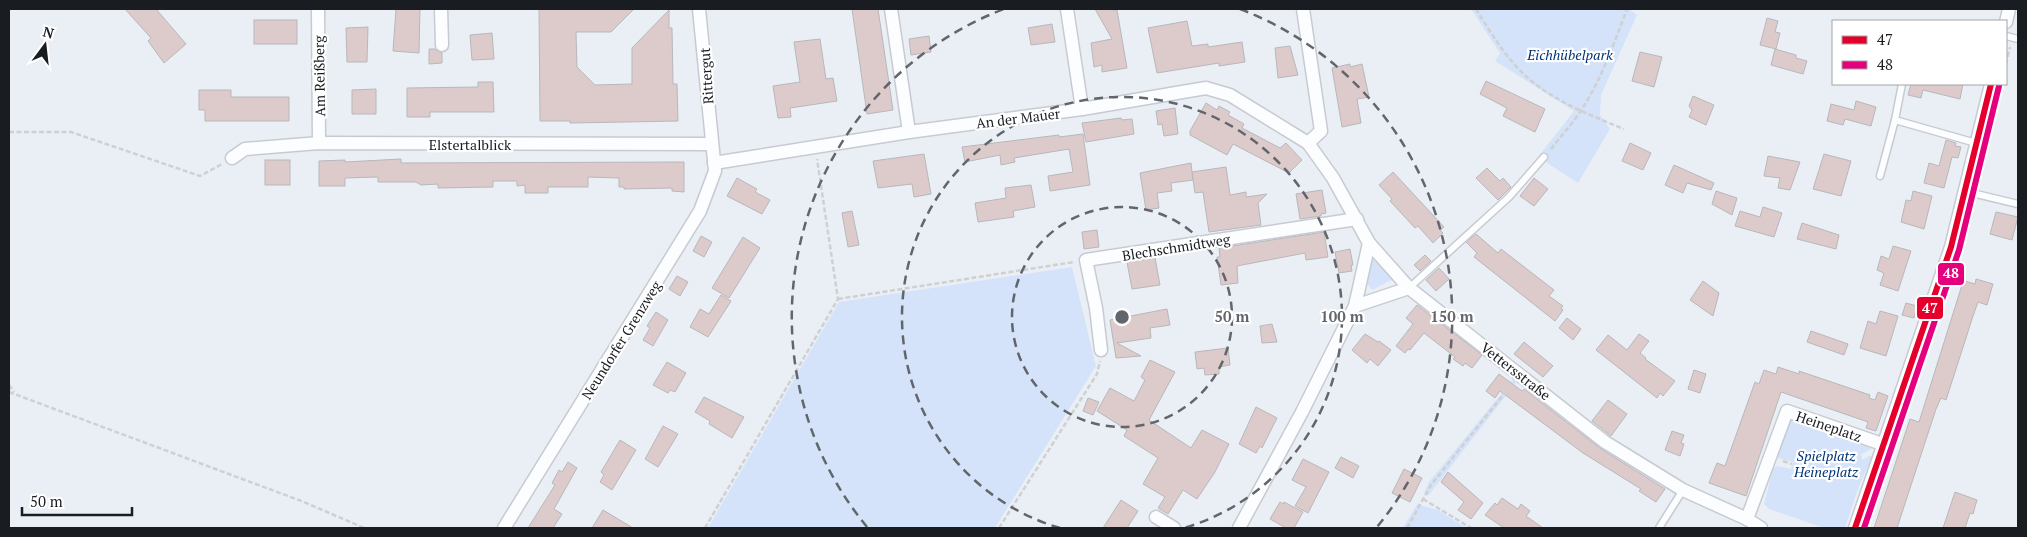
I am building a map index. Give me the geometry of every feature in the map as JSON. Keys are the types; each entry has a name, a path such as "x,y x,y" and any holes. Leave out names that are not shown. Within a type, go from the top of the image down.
{"street":[{"name":"Am Reißberg","path":"318,9 319,143"},
{"path":"441,9 442,45"},
{"name":"Rittergut","path":"699,9 711,144"},
{"path":"891,9 909,132"},
{"path":"1067,9 1082,109"},
{"path":"1303,9 1321,131 1308,143"},
{"path":"1855,528 1885,445 1951,247 1991,85"},
{"name":"An der Mauer","path":"714,163 909,132 1082,109 1206,88 1230,95 1308,143"},
{"name":"Elstertalblick","path":"232,158 245,149 319,143 711,144"},
{"name":"Vettersstraße","path":"1308,143 1333,178 1369,243 1409,288 1606,442 1683,490 1747,519"},
{"name":"Neundorfer Grenzweg","path":"504,528 700,212 712,185 714,163 711,144"},
{"name":"Blechschmidtweg","path":"1086,260 1357,219"},
{"path":"1239,528 1302,412 1355,306 1369,243"},
{"path":"1086,260 1096,308 1101,350"},
{"path":"1355,306 1409,288"},
{"name":"Heineplatz","path":"1747,519 1787,411 1885,445"},
{"path":"1156,517 1174,528"},
{"path":"1747,519 1761,528"}],"lane":[{"path":"1880,176 1895,120 1902,85"},
{"path":"1895,120 1976,142"},
{"path":"1409,288 1509,197 1544,157"},
{"path":"1964,191 2018,204"},
{"path":"1659,528 1683,490"}],"path":[{"path":"1476,9 1498,44 1529,79 1556,98 1624,129"},
{"path":"1544,157 1582,110 1605,66 1627,9"},
{"path":"9,132 72,132 200,176 232,158"},
{"path":"705,528 838,299 815,148"},
{"path":"838,299 1086,260"},
{"path":"999,528 1097,374 1101,350"},
{"path":"1407,528 1431,485 1520,374"},
{"path":"9,385 15,393"},
{"path":"9,392 304,502 364,528"},
{"path":"1423,498 1471,528"}],"green space":[{"name":"Eichhübelpark","path":"1471,9 1629,9 1637,15 1601,95 1600,115 1610,129 1578,183 1538,157 1574,111 1495,61 1500,53"},
{"path":"1378,259 1393,275 1393,279 1372,290 1366,282 1370,261"},
{"path":"1072,267 1096,366 995,528 708,528 839,302"},
{"path":"1515,377 1518,380 1428,496 1424,493 1429,482"},
{"name":"Spielplatz Heineplatz","path":"1792,420 1871,445 1873,448 1860,455 1862,460 1873,456 1859,486 1845,528 1824,528 1769,509 1764,504 1773,468 1778,466 1791,469 1793,462 1778,458 1775,454 1787,422"},
{"path":"1418,503 1438,510 1466,528 1403,528"}],"building":[{"path":"125,9 156,9 186,44 164,63 148,41 151,38"},
{"path":"396,9 420,9 419,53 393,51"},
{"path":"539,9 634,9 611,32 576,32 577,67 595,85 632,84 632,48 669,10 669,28 672,28 673,84 677,84 678,121 570,123 570,121 540,121"},
{"path":"852,9 878,9 893,110 867,114"},
{"path":"1095,9 1117,10 1127,68 1102,72 1102,65 1094,67 1091,43 1112,39"},
{"path":"1767,18 1778,21 1775,32 1780,33 1776,49 1760,45"},
{"path":"254,20 297,20 297,44 254,44"},
{"path":"1187,21 1192,46 1208,44 1208,47 1242,42 1245,62 1219,66 1219,63 1157,73 1148,28"},
{"path":"1052,24 1055,42 1031,45 1028,28"},
{"path":"368,27 367,62 347,62 346,28"},
{"path":"492,33 494,59 472,60 470,35"},
{"path":"929,36 931,52 911,55 909,39"},
{"path":"820,39 826,79 833,78 837,101 790,108 791,117 778,118 773,86 800,82 794,42"},
{"path":"1290,46 1298,75 1278,78 1275,48"},
{"path":"429,49 435,49 442,53 442,63 429,64"},
{"path":"1775,49 1796,55 1796,58 1807,61 1803,74 1771,65"},
{"path":"1640,52 1662,57 1654,87 1632,81"},
{"path":"1350,64 1350,67 1362,64 1369,97 1357,99 1361,123 1342,127 1332,68"},
{"path":"1486,81 1545,109 1535,132 1503,116 1507,108 1480,94"},
{"path":"478,82 493,82 494,112 430,112 430,117 407,117 407,88 478,87"},
{"path":"1911,85 1963,85 1960,99 1923,90 1921,98 1908,95"},
{"path":"376,89 376,114 352,114 352,90"},
{"path":"199,90 231,90 231,97 289,97 289,121 205,121 205,110 199,110"},
{"path":"1693,96 1714,105 1706,125 1689,117 1692,110 1689,106"},
{"path":"1856,101 1876,107 1871,126 1845,119 1843,125 1827,121 1831,104 1854,110"},
{"path":"1206,103 1217,110 1219,106 1230,112 1228,115 1244,124 1242,128 1280,148 1286,143 1302,160 1289,173 1233,144 1227,155 1190,135 1190,131"},
{"path":"1175,108 1178,134 1164,136 1162,124 1158,125 1156,111"},
{"path":"1121,118 1122,120 1132,119 1134,134 1086,142 1082,123"},
{"path":"1083,134 1090,185 1050,191 1048,176 1073,172 1069,149 1014,158 1015,162 1001,165 1000,155 965,162 962,147 1059,135 1059,137"},
{"path":"1946,140 1956,143 1955,146 1961,147 1958,158 1952,157 1944,188 1924,183 1929,163 1939,166"},
{"path":"1630,143 1651,153 1643,170 1622,161"},
{"path":"924,154 931,194 914,197 912,184 878,188 873,161"},
{"path":"1824,154 1851,161 1841,196 1813,189"},
{"path":"1768,156 1800,162 1790,190 1778,188 1780,178 1764,176"},
{"path":"401,159 401,163 684,162 684,192 672,191 672,188 624,189 624,187 619,187 619,178 588,177 588,187 548,187 548,193 525,193 525,185 517,186 517,181 493,181 493,187 438,188 438,184 421,185 416,182 378,182 378,177 345,178 345,186 319,186 319,161 345,160 345,162"},
{"path":"265,160 290,160 290,185 265,185"},
{"path":"1191,163 1193,180 1171,183 1172,191 1157,193 1159,208 1146,210 1140,173"},
{"path":"1674,165 1714,183 1711,190 1687,183 1683,193 1665,185"},
{"path":"1226,167 1230,195 1246,192 1246,197 1267,194 1258,203 1261,225 1209,232 1203,192 1195,193 1192,172"},
{"path":"1487,168 1500,181 1503,178 1511,187 1498,200 1476,178"},
{"path":"1393,172 1444,227 1440,230 1443,233 1433,243 1418,226 1415,228 1390,201 1392,199 1379,185"},
{"path":"737,178 757,189 755,192 770,200 762,214 727,196"},
{"path":"1534,178 1548,189 1534,206 1520,196"},
{"path":"1031,185 1035,207 1013,211 1014,217 978,222 975,203 1006,198 1005,188"},
{"path":"1322,190 1326,213 1321,214 1321,216 1300,219 1296,194"},
{"path":"1716,191 1737,198 1732,215 1712,204"},
{"path":"1913,191 1932,196 1924,229 1901,222 1906,200 1911,201"},
{"path":"1763,207 1782,213 1774,237 1735,226 1740,211 1760,217"},
{"path":"852,211 859,245 848,247 842,213"},
{"path":"1996,212 2018,217 2012,240 1990,234"},
{"path":"1802,223 1839,235 1836,249 1797,239"},
{"path":"1097,230 1099,247 1084,249 1082,232"},
{"path":"1324,232 1328,257 1306,260 1305,253 1237,266 1238,283 1221,285 1217,257 1220,257 1219,248"},
{"path":"1476,234 1498,253 1501,249 1554,290 1549,296 1563,306 1561,308 1563,310 1555,321 1474,257 1477,253 1466,242"},
{"path":"701,236 712,242 704,257 693,251"},
{"path":"743,237 760,248 729,298 712,288"},
{"path":"1893,246 1911,251 1898,291 1880,285 1884,273 1877,270 1881,256 1889,259"},
{"path":"1350,249 1353,265 1351,265 1352,271 1339,273 1335,252"},
{"path":"1425,255 1431,261 1420,271 1414,265"},
{"path":"1155,258 1160,285 1132,289 1127,262"},
{"path":"1439,268 1449,279 1436,291 1426,280"},
{"path":"677,276 688,282 680,296 669,289"},
{"path":"1976,279 1993,284 1987,305 1978,302 1946,400 1941,398 1936,409 1897,528 1874,528 1910,419 1919,422 1962,285 1965,281 1975,284"},
{"path":"1703,281 1719,293 1713,316 1690,300"},
{"path":"721,295 731,301 708,337 690,327 700,309 709,314"},
{"path":"1906,303 1917,306 1914,318 1902,315"},
{"path":"1417,305 1482,355 1472,368 1465,363 1463,366 1453,359 1455,357 1424,333 1410,350 1408,349 1405,353 1396,346 1413,324 1406,318"},
{"path":"1167,309 1170,325 1150,328 1151,338 1117,343 1141,356 1116,358 1110,320"},
{"path":"1880,311 1898,316 1886,356 1860,348 1868,321 1876,324"},
{"path":"656,312 668,320 653,346 643,340 650,328 647,326"},
{"path":"1567,318 1581,329 1573,340 1559,328"},
{"path":"1272,324 1277,342 1262,343 1260,326"},
{"path":"1811,331 1848,344 1844,355 1807,342"},
{"path":"1365,334 1391,350 1378,366 1370,359 1367,363 1352,350"},
{"path":"1639,334 1649,341 1640,353 1645,359 1675,381 1663,396 1660,393 1657,398 1596,350 1608,335 1627,350"},
{"path":"1524,342 1553,366 1543,377 1514,354"},
{"path":"1228,348 1230,365 1219,367 1219,374 1205,375 1204,368 1197,369 1195,352"},
{"path":"1150,360 1175,372 1149,420 1191,448 1202,430 1229,444 1215,472 1197,499 1183,490 1168,514 1158,508 1165,497 1143,484 1158,458 1124,436 1127,430 1097,411 1110,388 1134,401 1145,380 1141,377"},
{"path":"667,362 686,373 675,392 670,390 668,393 653,385"},
{"path":"1778,367 1799,374 1799,371 1870,395 1869,398 1875,400 1878,392 1888,396 1876,431 1866,428 1868,422 1781,392 1746,496 1709,483 1717,463 1725,466 1755,382 1759,384 1764,370 1776,374"},
{"path":"1694,370 1706,374 1700,393 1688,389"},
{"path":"1499,374 1522,391 1524,389 1601,449 1665,489 1656,502 1639,491 1641,489 1583,453 1500,391 1495,398 1486,391"},
{"path":"704,397 744,417 732,438 709,424 710,421 695,412"},
{"path":"1088,398 1099,402 1093,415 1083,411"},
{"path":"1608,400 1627,414 1611,436 1592,421"},
{"path":"1256,407 1277,418 1262,448 1260,446 1256,453 1239,444"},
{"path":"663,426 678,434 658,467 645,459"},
{"path":"1672,431 1684,435 1681,443 1684,444 1680,456 1665,450"},
{"path":"620,440 636,450 612,490 600,482 604,475 601,472"},
{"path":"1341,457 1359,466 1353,478 1335,468"},
{"path":"1303,459 1329,472 1308,513 1295,506 1306,487 1292,480"},
{"path":"568,462 577,468 554,509 562,514 553,528 528,528 555,485 552,483 559,470 562,472"},
{"path":"1404,469 1422,478 1410,502 1392,493"},
{"path":"1448,472 1483,503 1471,519 1458,510 1464,502 1441,482"},
{"path":"1955,492 1977,500 1973,514 1970,513 1965,528 1943,528"},
{"path":"1502,498 1518,509 1521,504 1530,511 1526,516 1543,528 1504,528 1485,515"},
{"path":"1121,500 1138,511 1127,528 1103,528"},
{"path":"1280,502 1283,504 1284,502 1303,512 1294,528 1286,528 1270,519"},
{"path":"603,510 633,528 592,528"}],"transit line":[{"name":"47","path":"1855,528 1951,247 1991,85"},
{"name":"48","path":"1864,528 1959,250 1999,86"}]}
